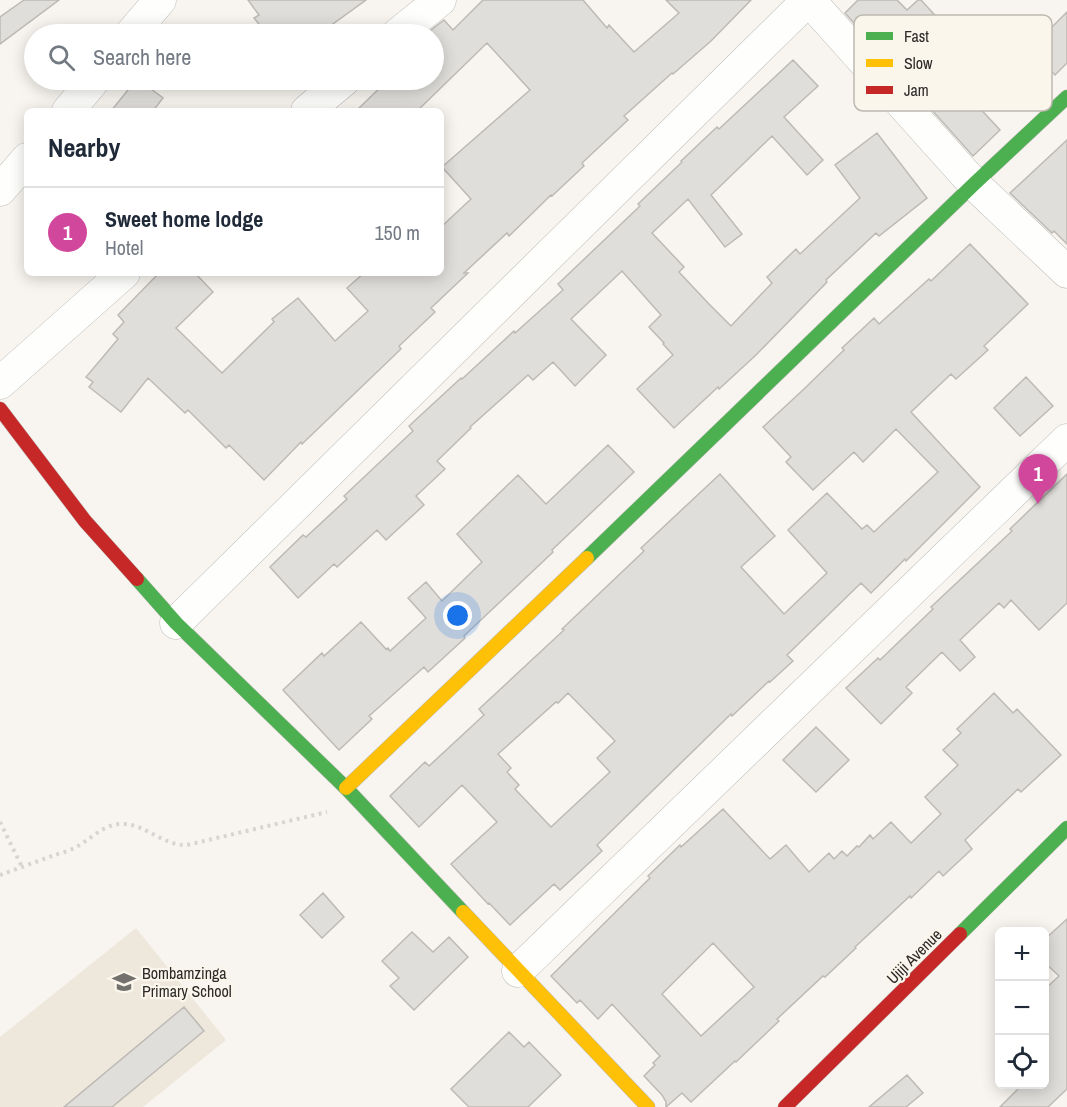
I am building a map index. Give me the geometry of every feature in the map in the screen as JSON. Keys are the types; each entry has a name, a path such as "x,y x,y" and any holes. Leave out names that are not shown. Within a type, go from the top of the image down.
{"main road":[{"path":"346,788 1067,97"},
{"path":"0,409 86,521 176,623 346,788 648,1107"},
{"name":"Ujiji Avenue","path":"785,1107 1067,828"}],"street":[{"path":"140,24 160,0"},
{"path":"410,24 440,0"},
{"path":"176,623 808,0 854,51"},
{"path":"71,108 86,90"},
{"path":"310,108 332,90"},
{"path":"908,111 974,184 1067,273"},
{"path":"0,190 24,162"},
{"path":"0,383 121,276"},
{"path":"518,970 1067,440"}],"path":[{"path":"0,875 77,847 114,824 138,827 170,843 187,845 361,804"},
{"path":"0,822 22,867"}],"shaded area":[{"name":"Bombamzinga Primary School","path":"136,928 226,1040 143,1107 0,1107 0,1037"}],"building":[{"path":"24,0 59,0 0,44 0,17"},
{"path":"248,0 366,0 333,24 259,24 254,18 259,15"},
{"path":"483,0 583,0 607,28 609,25 634,52 679,13 666,0 751,0 711,41 624,116 628,120 582,163 584,166 509,236 507,233 464,273 468,273 431,308 435,312 399,346 401,349 302,444 301,442 264,480 229,445 226,448 188,410 185,413 148,378 121,412 89,387 93,382 86,377 118,339 113,334 124,322 118,315 156,276 198,276 213,292 176,328 222,373 274,322 272,319 298,298 335,341 368,311 347,288 361,276 444,276 444,224 471,199 444,169 444,165 530,90 487,43 444,85 444,24 439,24 444,20 453,30"},
{"path":"858,0 897,0 907,10 921,0 935,15 854,15 854,23 845,13"},
{"path":"1067,12 1067,63 1055,75 1052,72 1052,27"},
{"path":"793,60 818,86 784,117 823,160 807,175 772,136 711,195 742,234 725,247 688,199 652,233 684,267 679,272 708,303 731,326 772,283 767,277 796,249 800,254 860,198 835,165 877,133 927,198 879,236 876,233 826,280 827,282 756,355 674,428 637,389 673,355 649,327 661,315 622,271 571,319 606,355 575,386 553,362 533,380 528,375 470,427 437,461 445,469 416,496 424,505 386,540 377,530 337,567 334,564 298,598 270,567 303,535 306,537 347,499 344,496 413,431 409,426 563,290 558,284 640,206 638,204 681,161"},
{"path":"128,90 152,90 163,98 155,108 113,108"},
{"path":"378,90 439,90 420,108 359,108"},
{"path":"933,111 982,111 1000,130 973,156"},
{"path":"1067,140 1067,244 1054,231 1052,233 1010,193"},
{"path":"970,244 1028,304 984,346 988,350 956,379 951,374 911,412 980,487 871,593 861,583 787,655 793,661 732,716 731,714 597,845 602,851 560,890 554,884 510,925 451,864 497,822 462,785 419,827 390,796 425,762 429,766 484,715 479,709 564,630 562,629 644,551 641,548 720,474 775,536 741,567 784,614 827,573 788,530 827,493 862,529 867,525 874,532 938,472 896,429 863,462 854,452 813,490 786,462 791,457 763,427 844,350 842,348 874,318 879,324 929,279 931,281","holes":["568,693 615,741 597,758 610,772 551,827 515,789 519,785 507,772 511,768 498,754"]},
{"path":"1026,377 1053,406 1020,436 994,408"},
{"path":"608,445 634,472 464,636 465,638 428,672 424,667 369,716 372,719 339,750 283,690 322,653 324,656 361,622 390,651 426,618 408,598 426,582 442,601 482,562 457,534 518,475 546,504"},
{"path":"1067,474 1067,603 1039,630 1011,600 1004,608 999,603 960,640 975,657 960,671 942,652 906,687 912,693 881,724 846,688 878,658 880,660 933,609 931,607 1012,531 1010,529"},
{"path":"994,693 1013,713 1017,709 1061,755 1021,792 1018,789 965,840 972,849 943,876 939,871 911,898 910,896 777,1019 779,1021 736,1062 691,1102 682,1093 666,1107 662,1095 644,1076 660,1056 612,1004 598,1019 580,1000 577,1003 551,976 650,878 648,876 723,809 770,859 786,845 809,872 829,853 834,859 842,851 847,856 870,835 873,839 891,822 911,843 941,814 925,797 958,765 943,750 961,733 957,729","holes":["713,943 754,987 701,1036 662,994"]},
{"path":"816,727 849,760 816,792 783,760"},
{"path":"323,893 344,917 322,938 300,915"},
{"path":"1067,919 1067,1089 1048,1107 1000,1107 1018,1089 1049,1089 1049,985 1059,976 1049,967 1049,935"},
{"path":"412,932 433,952 449,937 468,957 414,1010 390,986 399,978 382,961"},
{"path":"184,1007 204,1031 112,1107 64,1107"},
{"path":"509,1032 524,1047 529,1042 561,1075 528,1107 469,1107 451,1089"},
{"path":"907,1075 923,1093 906,1107 869,1107"}],"traffic: fast":[{"path":"587,558 1067,97"},
{"path":"137,579 176,623 346,788 463,912"},
{"path":"960,934 1067,828"}],"traffic: slow":[{"path":"346,788 587,558"},
{"path":"463,912 648,1107"}],"traffic: jam":[{"path":"0,409 85,521 137,579"},
{"path":"785,1107 960,934"}],"place":[{"name":"Sweet home lodge","path":"1038,504"},
{"name":"Bombamzinga Primary School","path":"124,982"}]}
